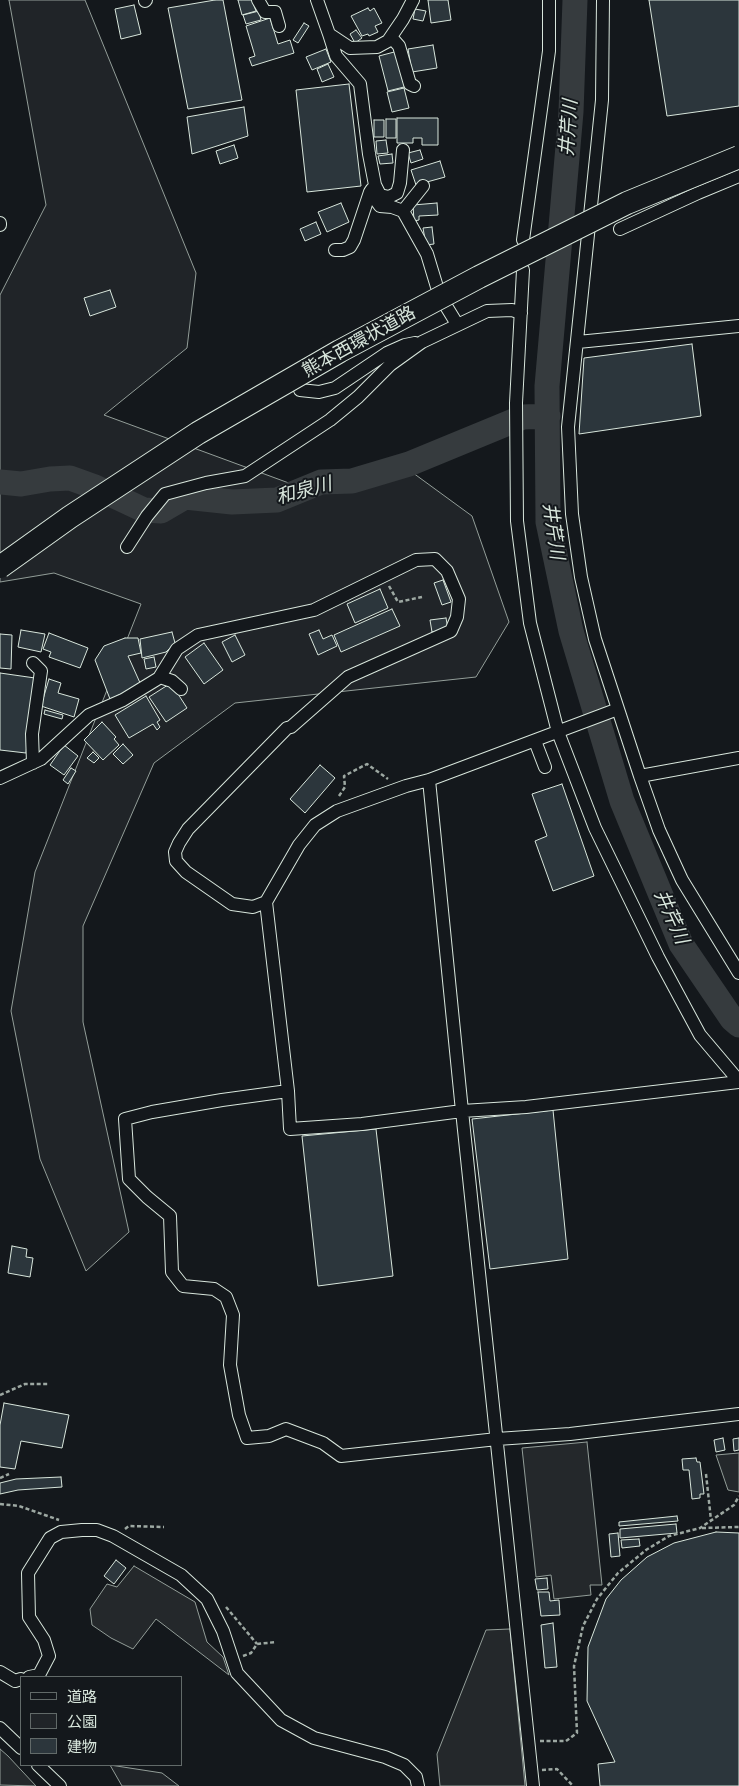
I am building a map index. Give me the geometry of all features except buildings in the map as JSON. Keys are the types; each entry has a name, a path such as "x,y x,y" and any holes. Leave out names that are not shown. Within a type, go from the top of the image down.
{"highway":[{"name":"熊本西環状道路","path":"0,567 70,517 198,433 340,351 479,277 628,203 739,157"}],"street":[{"path":"258,0 265,12 275,12 279,26"},
{"path":"317,0 336,56 360,84 372,189 380,206 392,207 403,211 426,254 437,286"},
{"path":"329,34 350,48 377,47 388,40 413,0"},
{"path":"523,240 549,51 549,0"},
{"path":"602,0 602,100 568,427 572,514 581,578 616,709 659,830 682,880 739,973"},
{"path":"390,37 399,46 410,84 414,86"},
{"path":"372,189 380,195 389,197 397,193 400,183 403,150"},
{"path":"620,229 739,176"},
{"path":"403,211 423,186"},
{"path":"335,250 343,250 350,247 372,189"},
{"path":"523,270 516,403 517,521 530,623 558,732 596,828 658,957 700,1035 739,1081"},
{"path":"446,306 456,324"},
{"path":"127,547 147,516 165,494 206,483 245,476 330,420 358,397 390,366 422,342 456,324 487,311 512,310 521,313"},
{"path":"578,342 739,326"},
{"path":"300,390 319,392 335,388 387,353 405,345 422,342"},
{"path":"0,778 40,759 89,715 123,700 160,677 177,649 198,635 314,610 416,560 435,559 447,571 459,599 457,617 452,631 348,677 291,727 287,728 188,829 175,852 176,861 186,872 232,904 253,907 266,902"},
{"path":"33,663 41,671 32,734 33,763"},
{"path":"160,677 172,681 181,690"},
{"path":"616,709 429,780 337,811 315,825 299,845 266,902 288,1091 290,1129 362,1124 462,1111 526,1108 739,1081"},
{"path":"535,741 545,766"},
{"path":"640,776 739,758"},
{"path":"429,780 533,1786"},
{"path":"288,1091 152,1112 125,1119 129,1179 170,1216 172,1272 183,1286 214,1289 226,1297 233,1315 230,1365 238,1415 247,1438 270,1436 286,1429 323,1443 341,1456 497,1439 570,1434 739,1414"},
{"path":"34,1676 39,1675 49,1656 44,1640 29,1617 28,1573 50,1538 61,1532 97,1530 113,1536 182,1575 207,1599 223,1631 237,1674 281,1720 314,1738 404,1765 416,1777 418,1786"},
{"path":"0,1672 15,1681 20,1680"},
{"path":"0,1728 20,1747"},
{"path":"39,1766 60,1786"}],"path":[{"path":"384,576 398,602 422,597"},
{"path":"324,819 346,787 344,776 367,764 384,775 397,790"},
{"path":"0,1395 25,1384 49,1384"},
{"path":"0,1478 9,1474"},
{"path":"706,1474 711,1520"},
{"path":"700,1528 734,1505 739,1496"},
{"path":"0,1504 19,1506 65,1522"},
{"path":"113,1536 129,1526 164,1527"},
{"path":"528,1741 566,1741 577,1733 574,1666 582,1626 597,1599 618,1573 646,1550 669,1536 700,1528 739,1528"},
{"path":"233,1661 251,1653 257,1644 276,1642"},
{"path":"531,1771 557,1769 573,1786"}],"green space":[{"path":"9,0 85,0 196,273 187,348 104,415 316,493 409,470 472,516 509,622 476,677 235,703 154,763 83,926 83,1022 129,1232 86,1271 40,1159 11,1011 35,872 141,604 54,573 0,582 0,295 46,205"},
{"path":"111,1766 162,1773 179,1786 122,1786"}],"shaded area":[{"path":"587,1442 602,1585 590,1585 591,1595 554,1599 551,1575 536,1577 522,1448"},
{"path":"739,1453 739,1492 728,1490 716,1455"},
{"path":"134,1566 195,1602 207,1642 223,1657 229,1675 156,1619 133,1649 111,1638 92,1625 90,1609 107,1584 117,1587"},
{"path":"510,1629 525,1786 440,1786 437,1754 486,1630"},
{"path":"0,1749 8,1756 36,1786 0,1785"}],"waterway":[{"name":"井芹川","path":"575,0 571,112 547,386 548,522 571,631 622,801 681,944 732,1019 739,1025"},
{"name":"和泉川","path":"0,482 21,484 70,478 95,487 144,510 161,511 185,497 232,502 277,500 321,482 352,481 409,464 523,417 548,416"}]}
